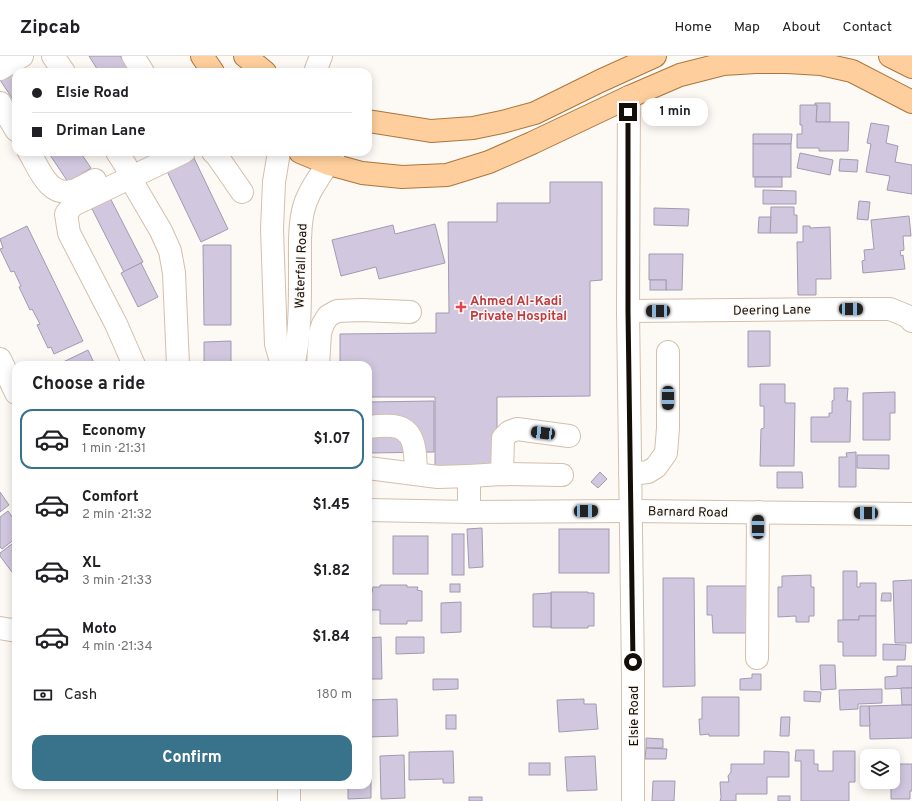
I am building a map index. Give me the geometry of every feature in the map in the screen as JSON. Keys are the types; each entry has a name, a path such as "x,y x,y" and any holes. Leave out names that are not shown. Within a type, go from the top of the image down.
{"main road":[{"path":"202,56 210,68"},
{"path":"244,56 260,68"},
{"path":"372,122 431,132 473,128 502,122 535,113 600,80 655,56"},
{"path":"890,56 912,67"},
{"path":"321,156 332,158 362,173 402,177 447,175 489,162 628,97 680,75 724,64 787,62 821,64 852,71 912,102"}],"street":[{"path":"0,69 22,56"},
{"path":"53,56 61,68"},
{"path":"133,56 140,68"},
{"path":"316,68 321,56"},
{"name":"Elsie Road","path":"628,97 628,311 633,676 633,801"},
{"path":"0,103 12,123"},
{"path":"31,156 50,186 61,192 72,191 143,156"},
{"path":"132,361 116,324 69,233 66,214 73,205 124,165 166,156"},
{"path":"217,156 242,192"},
{"name":"Waterfall Road","path":"278,156 274,182 272,229 276,344 281,361"},
{"name":"Waterfall Road","path":"294,361 297,342 300,286 300,231 303,210 308,194 332,158"},
{"path":"124,165 161,231 170,251 174,273 178,361"},
{"name":"Deering Lane","path":"628,311 890,309 907,316 912,321"},
{"path":"318,361 322,324 328,316 337,311 361,310 410,312"},
{"path":"630,474 648,472 656,467 666,453 668,428 668,352"},
{"path":"0,359 12,384"},
{"path":"372,427 394,426 409,434 413,440 415,448 416,474"},
{"path":"502,474 503,438 509,432 517,430 569,436"},
{"path":"372,468 438,477 502,474 562,475"},
{"path":"469,476 469,512"},
{"name":"Barnard Road","path":"372,510 469,512 631,511 912,514"},
{"path":"757,658 758,512"},
{"path":"0,628 12,630"},
{"path":"289,789 289,801"}],"building":[{"path":"89,56 120,56 128,68 96,68"},
{"path":"12,72 12,98 0,80"},
{"path":"815,103 830,103 830,122 816,122 817,105 815,105"},
{"path":"800,105 817,105 816,122 849,122 848,151 819,151 819,148 797,148 797,134 802,134 802,125 800,125"},
{"path":"871,123 889,126 886,143 898,146 895,162 912,165 912,194 887,190 890,176 866,172 871,144 867,143"},
{"path":"753,134 792,134 791,144 753,144"},
{"path":"753,144 791,144 791,177 753,177"},
{"path":"800,153 833,160 830,175 797,168"},
{"path":"51,156 83,156 91,168 68,182"},
{"path":"188,156 193,156 228,229 201,242 165,167"},
{"path":"840,159 858,160 857,172 839,171"},
{"path":"755,177 782,177 782,187 755,187"},
{"path":"550,182 602,182 602,280 590,281 590,396 497,397 497,468 435,469 435,397 372,397 372,361 340,361 340,334 436,333 436,313 449,313 448,222 497,222 497,203 550,203"},
{"path":"763,190 796,191 796,204 763,204"},
{"path":"108,194 143,262 124,272 89,203"},
{"path":"859,201 870,202 868,220 857,219"},
{"path":"771,207 794,207 794,215 797,215 797,233 770,233"},
{"path":"654,208 689,209 688,226 654,225"},
{"path":"909,216 911,236 903,236 904,250 900,251 901,256 903,255 905,269 863,273 862,261 865,260 864,250 874,249 871,220"},
{"path":"759,217 771,217 770,233 758,233"},
{"path":"435,224 445,263 379,279 376,267 341,276 332,240 393,225 395,234"},
{"path":"27,226 83,341 54,354 51,347 48,348 37,325 40,324 32,309 30,310 19,287 21,286 14,271 11,272 0,249 3,248 0,239"},
{"path":"803,226 810,226 810,228 830,227 831,279 816,279 816,295 798,295 797,242 803,242"},
{"path":"203,245 231,245 231,325 204,325"},
{"path":"649,254 683,254 682,290 666,290 666,280 649,280"},
{"path":"141,263 158,297 138,307 121,273"},
{"path":"650,280 666,280 666,290 650,290"},
{"path":"748,331 770,331 770,366 748,367"},
{"path":"231,341 231,361 204,361 204,342"},
{"path":"88,350 93,361 65,361"},
{"path":"760,384 785,384 785,403 795,403 794,466 760,466 761,429 764,428 764,406 760,406"},
{"path":"834,388 848,388 847,401 851,401 850,442 811,442 811,417 829,417 829,413 832,413"},
{"path":"895,392 895,413 890,413 890,440 863,440 863,393"},
{"path":"434,401 434,452 372,453 372,402"},
{"path":"856,452 856,487 839,487 839,457 847,457 846,453"},
{"path":"857,455 889,455 889,469 857,468"},
{"path":"600,472 607,479 598,488 591,482"},
{"path":"777,472 802,472 803,488 777,488"},
{"path":"0,492 9,505 0,512"},
{"path":"8,511 12,516 12,541 2,549 0,547 0,517"},
{"path":"482,528 483,567 469,568 467,529"},
{"path":"559,529 609,529 609,573 559,573"},
{"path":"452,534 464,534 464,575 452,575"},
{"path":"393,536 428,536 428,574 393,574"},
{"path":"12,544 12,572 0,556 0,553"},
{"path":"843,571 857,571 857,587 860,587 860,583 876,583 876,616 859,616 859,620 843,620"},
{"path":"811,575 811,587 814,587 814,616 809,616 809,622 796,622 796,616 778,617 778,587 782,587 782,576"},
{"path":"663,578 694,578 695,686 663,687"},
{"path":"912,580 912,643 895,643 893,581"},
{"path":"450,584 460,584 460,592 450,592"},
{"path":"380,585 407,585 407,587 418,587 417,590 422,591 422,621 407,621 407,624 380,624 380,610 372,610 372,592 373,587 380,587"},
{"path":"707,586 753,586 753,633 713,633 712,615 707,615"},
{"path":"551,592 594,593 594,626 588,626 588,628 551,628"},
{"path":"551,593 551,627 533,627 533,594"},
{"path":"882,593 891,593 891,601 881,601"},
{"path":"461,602 461,632 441,633 441,603"},
{"path":"859,616 876,616 876,656 843,656 843,642 838,642 838,620 859,620"},
{"path":"381,637 382,679 372,679 372,638"},
{"path":"396,637 424,637 424,653 396,654"},
{"path":"883,644 906,645 905,660 883,660"},
{"path":"820,665 835,665 836,689 821,690"},
{"path":"897,666 912,666 912,688 885,689 885,677 897,676"},
{"path":"752,674 761,674 761,690 740,690 740,679 752,678"},
{"path":"433,679 458,679 458,689 433,690"},
{"path":"901,688 912,688 912,705 902,705"},
{"path":"882,689 882,703 858,704 858,709 840,710 839,690"},
{"path":"804,691 821,692 820,702 804,701"},
{"path":"702,697 739,697 739,736 709,736 709,734 700,735 699,719 702,719"},
{"path":"397,699 398,736 372,737 372,700"},
{"path":"584,699 584,704 596,704 598,729 559,732 557,700"},
{"path":"912,705 912,738 870,739 869,706"},
{"path":"860,706 869,706 870,726 860,726"},
{"path":"446,715 456,715 456,729 446,729"},
{"path":"781,717 790,717 789,736 780,736"},
{"path":"646,738 663,739 663,748 646,748"},
{"path":"646,748 667,749 666,759 645,759"},
{"path":"796,750 814,750 814,764 818,764 818,771 833,771 833,751 855,751 855,782 849,782 849,801 801,801 801,761 795,761"},
{"path":"453,751 454,783 443,783 443,779 409,780 409,752"},
{"path":"764,751 789,752 789,777 767,777 767,794 736,794 736,801 720,801 720,782 729,782 728,776 731,772 731,764 764,764"},
{"path":"404,755 405,798 381,799 380,756"},
{"path":"595,756 597,790 567,791 565,757"},
{"path":"529,763 550,763 550,775 529,775"},
{"path":"900,764 912,764 912,791 910,791 910,799 891,799 891,789 900,789"},
{"path":"653,781 675,781 674,801 652,801"},
{"path":"348,789 371,789 371,798 348,799"},
{"path":"778,796 790,796 790,801 778,801"},
{"path":"469,797 482,797 482,801 469,801"}],"place":[{"name":"Ahmed Al-Kadi Private Hospital","path":"461,307"}],"route":[{"path":"628,112 628,311 633,662"}]}
